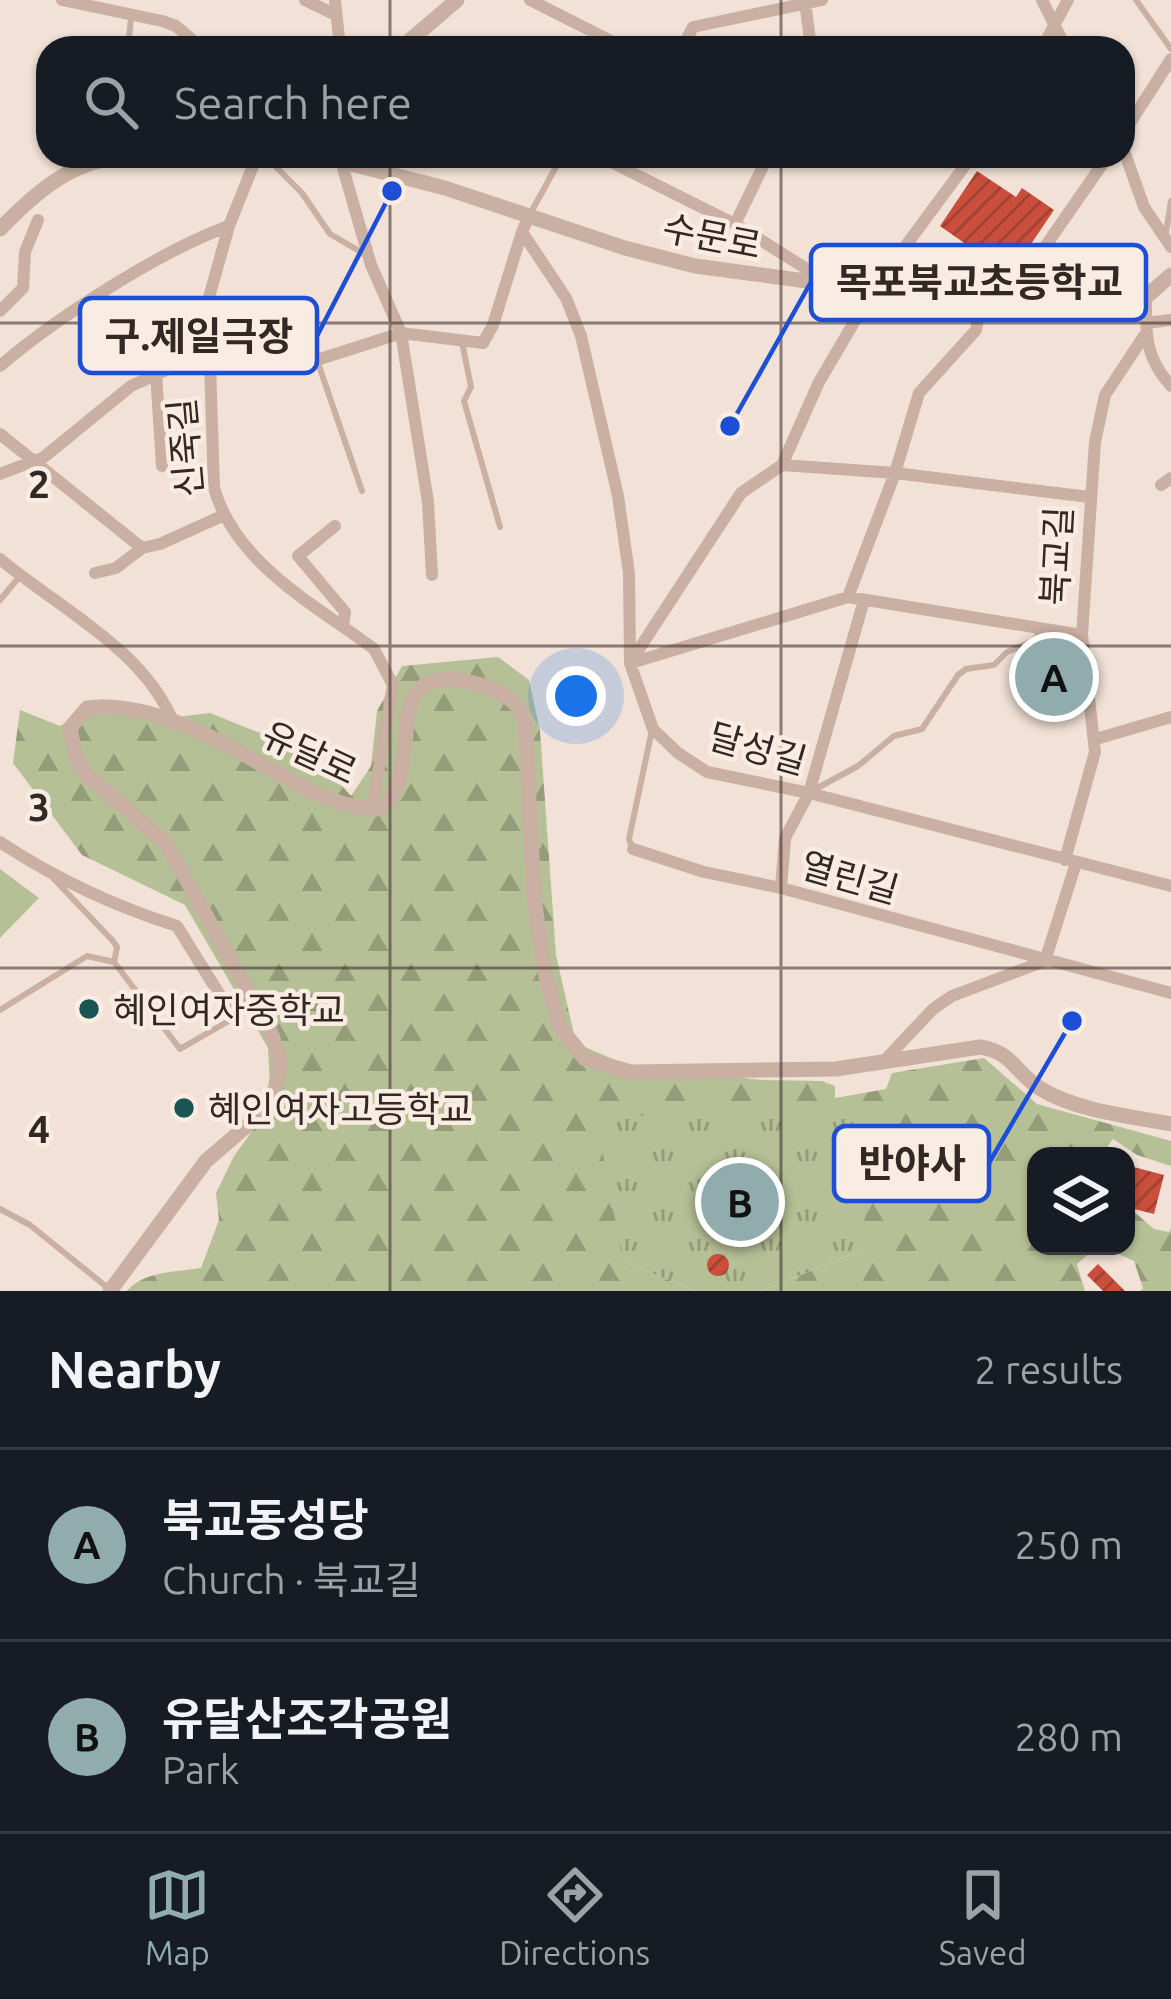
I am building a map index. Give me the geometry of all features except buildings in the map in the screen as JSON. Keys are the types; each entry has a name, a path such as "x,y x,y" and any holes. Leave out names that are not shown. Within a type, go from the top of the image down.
{"street":[{"path":"62,0 176,26 188,36"},
{"path":"132,14 139,0"},
{"path":"305,0 337,15"},
{"path":"334,0 339,36"},
{"path":"415,36 457,0"},
{"path":"530,0 601,36"},
{"path":"688,36 693,27 822,0"},
{"path":"1042,0 1059,36"},
{"path":"1049,36 1068,0"},
{"path":"805,2 809,36"},
{"path":"1135,115 1171,59"},
{"path":"0,229 28,200 75,168"},
{"name":"신죽길","path":"256,168 229,226 208,301 212,472 222,516 251,556 374,649 393,685 372,809"},
{"path":"343,168 368,256 401,333 428,502 432,575"},
{"name":"수문로","path":"371,168 445,188 526,224 669,261 873,290 983,298 1146,297"},
{"path":"637,168 831,285"},
{"path":"735,224 762,168"},
{"path":"630,663 741,493 782,465 819,382 873,290 963,168"},
{"path":"1010,297 1100,168"},
{"path":"1130,168 1144,207 1168,243"},
{"path":"0,310 23,288 25,252 38,220"},
{"path":"0,474 44,457 97,411 156,373 208,351 253,348 316,360 401,333 483,343 526,224"},
{"path":"526,224 581,336 618,496 629,573 630,663 652,729"},
{"path":"0,366 134,274 229,226"},
{"path":"1171,274 1146,297 1145,329 1160,373 1171,386"},
{"path":"848,597 896,472 919,393 976,330 983,298"},
{"path":"1145,329 1171,320"},
{"name":"북교길","path":"1045,961 1096,739 1082,635 1089,497 1105,395 1145,329"},
{"path":"156,373 162,466"},
{"path":"0,434 142,548"},
{"path":"782,465 896,472 1089,497"},
{"path":"95,573 116,568 142,548 222,516"},
{"path":"335,526 298,556 344,612 344,626"},
{"path":"0,559 130,659 163,696 174,724"},
{"path":"630,663 848,597 1082,635"},
{"path":"781,888 781,852 809,793 864,600"},
{"name":"유달로","path":"111,1290 206,1161 271,1106 281,1064 272,1035 166,843 87,775 70,740 74,719 87,708 114,705 174,724 329,801 381,809 394,797 401,780 405,730 422,687 435,677 447,676 491,688 520,707 525,722 534,898 544,968 559,1026 585,1059 631,1072 836,1070 980,1047 1001,1050 1039,1088 1058,1096 1171,1124"},
{"path":"1096,739 1171,717"},
{"name":"달성길","path":"652,729 707,772 809,793 1171,886"},
{"path":"0,842 122,908 177,926 234,1018"},
{"name":"열린길","path":"633,849 1171,993"},
{"path":"883,1062 933,1009 952,996 1045,961"}],"lane":[{"path":"1136,0 1171,49"},
{"path":"129,36 132,14"},
{"path":"277,168 290,178 330,233 368,256"},
{"path":"526,224 556,168"},
{"path":"1168,243 1171,201"},
{"path":"462,342 472,387 464,400 500,527"},
{"path":"316,360 362,491"},
{"path":"0,600 20,576"},
{"path":"809,793 858,766 894,736 922,729 958,675 966,669 994,665 1007,652 1039,637 1042,629"},
{"name":"열린길","path":"633,849 628,839 652,729"},
{"path":"41,867 112,940 117,947 114,962"},
{"path":"0,1010 87,956 114,962 180,1049 234,1018"},
{"path":"0,1209 30,1226 111,1290"}],"green space":[{"path":"498,657 529,680 540,731 556,955 576,1043 626,1065 762,1080 822,1081 835,1086 835,1098 886,1089 892,1073 984,1058 1037,1104 1171,1141 1171,1166 1137,1155 1135,1147 1113,1139 1107,1147 1027,1147 1027,1255 1088,1255 1077,1264 1085,1291 761,1291 860,1251 623,1261 695,1291 127,1291 151,1276 201,1268 219,1220 216,1193 234,1156 271,1105 268,1048 185,905 82,855 13,763 20,710 60,726 103,699 160,719 210,713 326,768 351,796 371,766 377,711 402,666"},
{"path":"0,869 39,898 0,938"},
{"path":"882,1101 860,1251 761,1291 695,1291 623,1261 603,1154 620,1117"},
{"path":"1135,1213 1154,1229 1169,1232 1171,1228 1171,1291 1140,1291 1134,1261 1121,1255 1135,1255"}],"place":[{"name":"구.제일극장","path":"392,191"},
{"name":"목포북교초등학교","path":"730,426"},
{"name":"북교동성당","path":"1054,677"},
{"name":"혜인여자중학교","path":"89,1009"},
{"name":"반야사","path":"1072,1021"},
{"name":"혜인여자고등학교","path":"184,1108"},
{"name":"유달산조각공원","path":"740,1202"}]}
